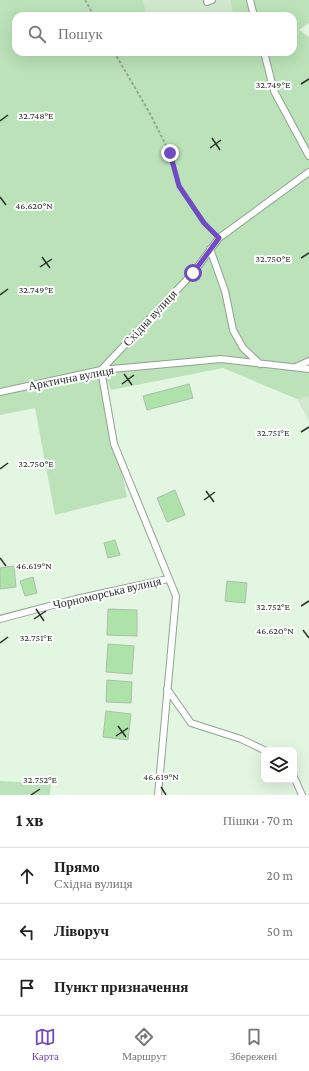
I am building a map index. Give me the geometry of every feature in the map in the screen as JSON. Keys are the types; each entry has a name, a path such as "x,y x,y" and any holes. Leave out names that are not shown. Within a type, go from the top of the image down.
{"lane":[{"path":"250,0 253,12"},
{"path":"265,56 274,91 309,156"},
{"name":"Східна вулиця","path":"100,370 193,273 219,238 309,172"},
{"path":"210,249 225,291 233,330 243,348 260,364"},
{"name":"Арктична вулиця","path":"0,392 100,370 221,359 309,369"},
{"path":"295,367 309,361"},
{"path":"100,370 114,444 176,596 158,795"},
{"name":"Чорноморська вулиця","path":"0,619 76,599 168,579"},
{"path":"168,689 190,722 241,739 261,749"},
{"path":"297,783 302,795"}],"path":[{"path":"85,0 92,12"},
{"path":"116,56 148,110 170,153 179,186 204,223 219,238"}],"shaded area":[{"path":"143,0 230,0 233,12 146,12"},
{"path":"309,397 309,421 297,399"}],"green space":[{"path":"0,0 143,0 146,12 12,12 12,56 297,56 297,12 233,12 230,0 309,0 309,23 299,30 309,37 309,397 297,399 223,368 111,390 100,364 127,497 55,515 35,408 0,415"},
{"path":"0,781 51,784 50,795 0,795"}],"building":[{"path":"189,384 193,398 147,410 143,396"},
{"path":"175,490 185,515 167,522 157,498"},
{"path":"115,540 120,555 108,558 104,543"},
{"path":"14,566 16,587 0,589 0,568"},
{"path":"33,577 37,593 25,596 20,581"},
{"path":"227,581 247,583 245,603 225,601"},
{"path":"108,609 137,610 137,636 107,635"},
{"path":"108,644 134,646 132,674 106,672"},
{"path":"107,680 132,682 131,703 106,702"},
{"path":"106,711 131,714 128,740 103,737"}],"route":[{"path":"170,153 179,186 204,223 219,238 193,273"}]}
